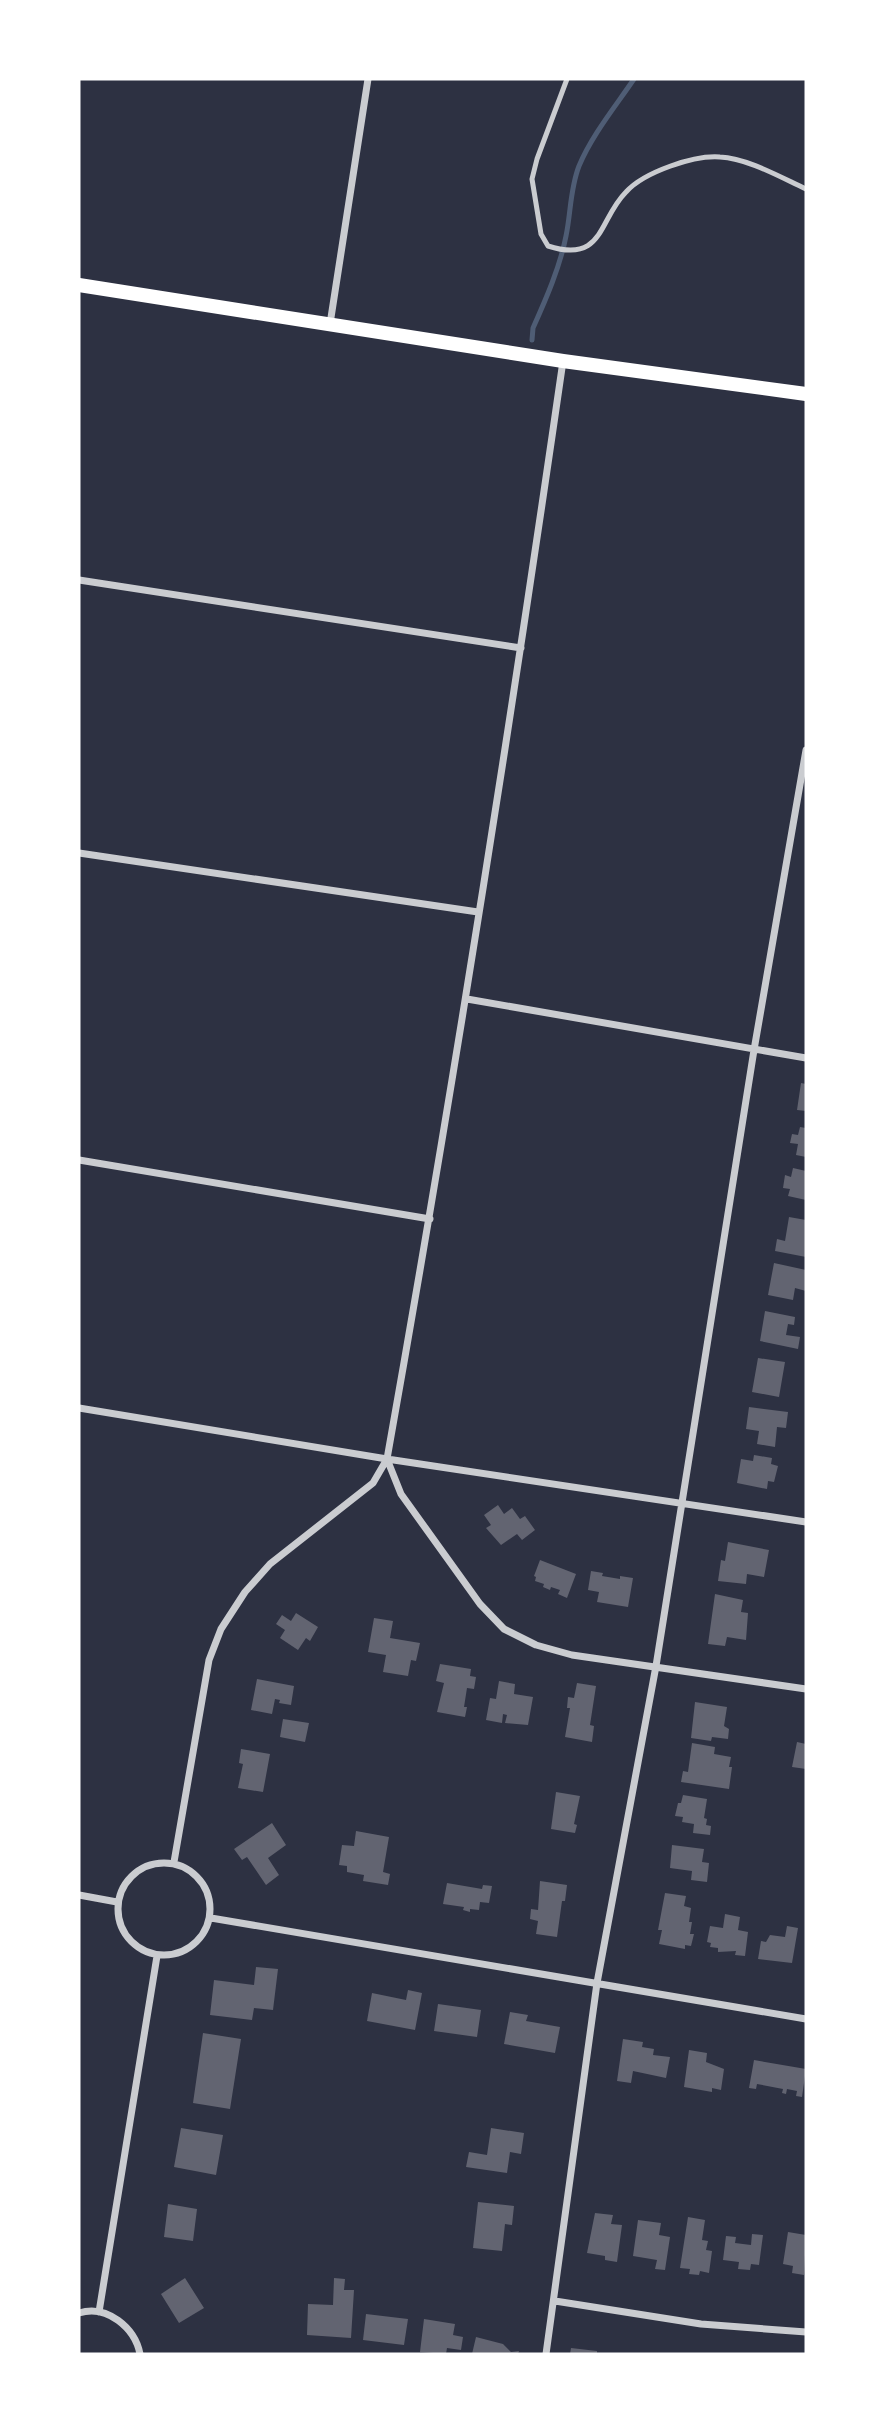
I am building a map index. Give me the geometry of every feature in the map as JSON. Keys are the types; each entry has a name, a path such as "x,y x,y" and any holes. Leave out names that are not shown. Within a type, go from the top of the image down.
{"main road":[{"path":"79,285 563,360 806,394"}],"street":[{"path":"330,324 368,79"},
{"path":"174,1863 209,1660 222,1629 245,1591 270,1564 373,1483 387,1459 467,999 563,360"},
{"path":"79,580 521,648"},
{"path":"546,2354 597,1983 656,1666 754,1050 806,750"},
{"path":"79,853 478,912"},
{"path":"467,999 806,1058"},
{"path":"79,1160 430,1219"},
{"path":"79,1408 387,1459 806,1522"},
{"path":"387,1459 401,1494 480,1604 504,1629 536,1645 572,1655 806,1689"},
{"path":"151,1863 174,1863 193,1871 209,1895 211,1918 202,1938 186,1952 157,1956 133,1945 120,1926 117,1902 128,1878 151,1863"},
{"path":"79,1895 117,1902"},
{"path":"211,1918 806,2019"},
{"path":"99,2312 157,1956"},
{"path":"555,2301 701,2324 806,2332"},
{"path":"79,2313 99,2312 116,2318 132,2333 140,2354"}],"lane":[{"path":"567,79 532,179 541,234 548,246 580,250 592,243 606,226 624,193 641,178 665,168 719,156 742,161 806,189"}],"building":[{"path":"801,1083 806,1084 806,1111 797,1110"},
{"path":"800,1127 806,1128 806,1157 796,1155 798,1144 790,1143 792,1134 798,1135"},
{"path":"793,1168 806,1171 806,1200 788,1196 790,1189 783,1188 785,1175 791,1177"},
{"path":"789,1217 806,1220 806,1257 775,1251 777,1239 785,1241"},
{"path":"774,1263 806,1270 806,1291 795,1288 793,1300 768,1295"},
{"path":"765,1311 795,1317 794,1325 788,1324 786,1335 800,1337 798,1349 760,1341"},
{"path":"758,1358 785,1362 779,1397 752,1392"},
{"path":"749,1407 788,1412 786,1428 777,1427 775,1447 757,1444 759,1431 746,1429"},
{"path":"754,1455 772,1458 771,1464 778,1466 774,1482 768,1481 767,1489 737,1483 741,1459 753,1461"},
{"path":"498,1505 504,1514 512,1508 520,1519 525,1516 535,1530 522,1540 517,1534 501,1545 486,1528 491,1525 484,1515"},
{"path":"728,1542 769,1550 764,1577 747,1574 746,1584 718,1581 721,1560 725,1561"},
{"path":"540,1560 576,1574 567,1598 558,1594 560,1590 551,1587 550,1590 535,1581 534,1576"},
{"path":"591,1571 620,1579 620,1576 633,1578 628,1607 597,1602 599,1592 588,1590"},
{"path":"715,1594 743,1600 741,1612 748,1613 746,1640 727,1637 725,1646 708,1644"},
{"path":"296,1613 318,1627 310,1641 306,1638 298,1650 280,1638 285,1630 276,1624 282,1615 291,1621"},
{"path":"374,1618 393,1621 390,1638 420,1643 416,1661 411,1660 408,1676 383,1672 386,1655 368,1652"},
{"path":"440,1664 471,1669 470,1676 476,1677 474,1689 467,1688 465,1717 437,1712 444,1683 436,1681"},
{"path":"257,1679 294,1686 291,1705 279,1703 280,1700 275,1699 272,1714 251,1710"},
{"path":"499,1681 515,1684 514,1694 533,1697 528,1725 505,1723 507,1715 503,1714 502,1723 486,1720 490,1698 496,1699"},
{"path":"577,1683 596,1686 590,1725 594,1726 592,1742 565,1737 570,1708 567,1708 568,1697 574,1698"},
{"path":"695,1702 727,1707 724,1726 729,1729 728,1739 712,1737 711,1741 691,1738"},
{"path":"283,1719 309,1723 305,1742 280,1737"},
{"path":"797,1742 806,1744 806,1769 792,1767"},
{"path":"692,1743 715,1747 714,1754 731,1757 729,1789 681,1782 683,1771 688,1772"},
{"path":"241,1749 270,1754 263,1792 238,1788 243,1764 239,1763"},
{"path":"556,1792 580,1796 574,1824 577,1825 575,1833 551,1829"},
{"path":"683,1795 707,1799 704,1818 707,1819 706,1825 711,1826 710,1835 693,1833 694,1824 682,1822 683,1817 675,1816"},
{"path":"272,1823 286,1845 268,1858 279,1875 266,1885 247,1857 242,1860 234,1849"},
{"path":"356,1831 389,1837 383,1872 390,1874 388,1885 363,1881 364,1875 347,1872 347,1866 339,1865 342,1845 354,1846"},
{"path":"672,1845 704,1849 702,1862 709,1863 707,1882 691,1880 692,1871 670,1868"},
{"path":"540,1881 567,1885 557,1937 536,1934 538,1921 530,1919 531,1909 538,1910"},
{"path":"447,1883 482,1889 483,1885 492,1886 489,1903 480,1902 479,1910 470,1909 470,1912 463,1910 464,1907 443,1904"},
{"path":"665,1893 686,1896 684,1906 691,1908 690,1934 694,1934 691,1946 685,1945 685,1949 659,1944 662,1930 658,1930"},
{"path":"725,1914 740,1917 738,1930 748,1932 745,1956 735,1955 736,1951 718,1952 718,1948 710,1947 711,1943 707,1942 710,1926 723,1928"},
{"path":"787,1926 798,1928 792,1963 758,1959 761,1941 766,1942 770,1935 785,1937"},
{"path":"256,1967 278,1969 273,2010 254,2008 252,2020 210,2015 214,1980 254,1985"},
{"path":"408,1990 422,1993 415,2030 367,2021 372,1993 406,2000"},
{"path":"438,2004 481,2010 477,2037 434,2031"},
{"path":"510,2012 528,2015 526,2021 560,2027 555,2053 504,2044"},
{"path":"203,2033 241,2039 230,2109 193,2103"},
{"path":"623,2039 643,2042 642,2047 654,2049 653,2055 670,2057 666,2078 633,2071 631,2083 617,2081"},
{"path":"689,2050 707,2053 706,2062 724,2069 721,2090 712,2088 712,2092 684,2087"},
{"path":"754,2060 806,2069 802,2097 796,2096 797,2091 787,2089 786,2094 782,2093 783,2089 757,2084 756,2089 749,2088"},
{"path":"181,2128 223,2135 216,2175 174,2167"},
{"path":"491,2128 524,2133 521,2154 510,2152 507,2173 466,2167 469,2152 487,2155"},
{"path":"478,2202 514,2206 512,2225 505,2224 502,2251 473,2248"},
{"path":"168,2204 197,2209 193,2241 164,2237"},
{"path":"595,2213 613,2215 611,2224 622,2225 617,2262 605,2260 605,2256 587,2253"},
{"path":"688,2217 705,2220 702,2240 708,2241 706,2250 712,2251 709,2273 700,2271 699,2275 689,2274 690,2269 680,2268"},
{"path":"638,2220 661,2223 659,2235 670,2237 665,2270 655,2269 657,2260 633,2256"},
{"path":"788,2232 806,2235 804,2275 792,2273 793,2266 783,2264"},
{"path":"752,2234 763,2235 759,2265 751,2264 750,2270 738,2269 739,2262 723,2260 726,2236 736,2237 735,2243 751,2245"},
{"path":"185,2278 204,2308 179,2323 161,2294"},
{"path":"334,2278 345,2279 344,2290 354,2290 351,2338 307,2335 308,2304 333,2305"},
{"path":"366,2314 408,2319 404,2345 363,2340"},
{"path":"424,2319 455,2324 453,2335 463,2337 461,2350 447,2348 446,2354 420,2352"},
{"path":"476,2337 503,2344 511,2352 519,2351 518,2354 472,2354"},
{"path":"571,2348 597,2351 597,2354 570,2354"}],"waterway":[{"path":"532,340 533,328 563,248 579,166 597,132 634,79"}]}
